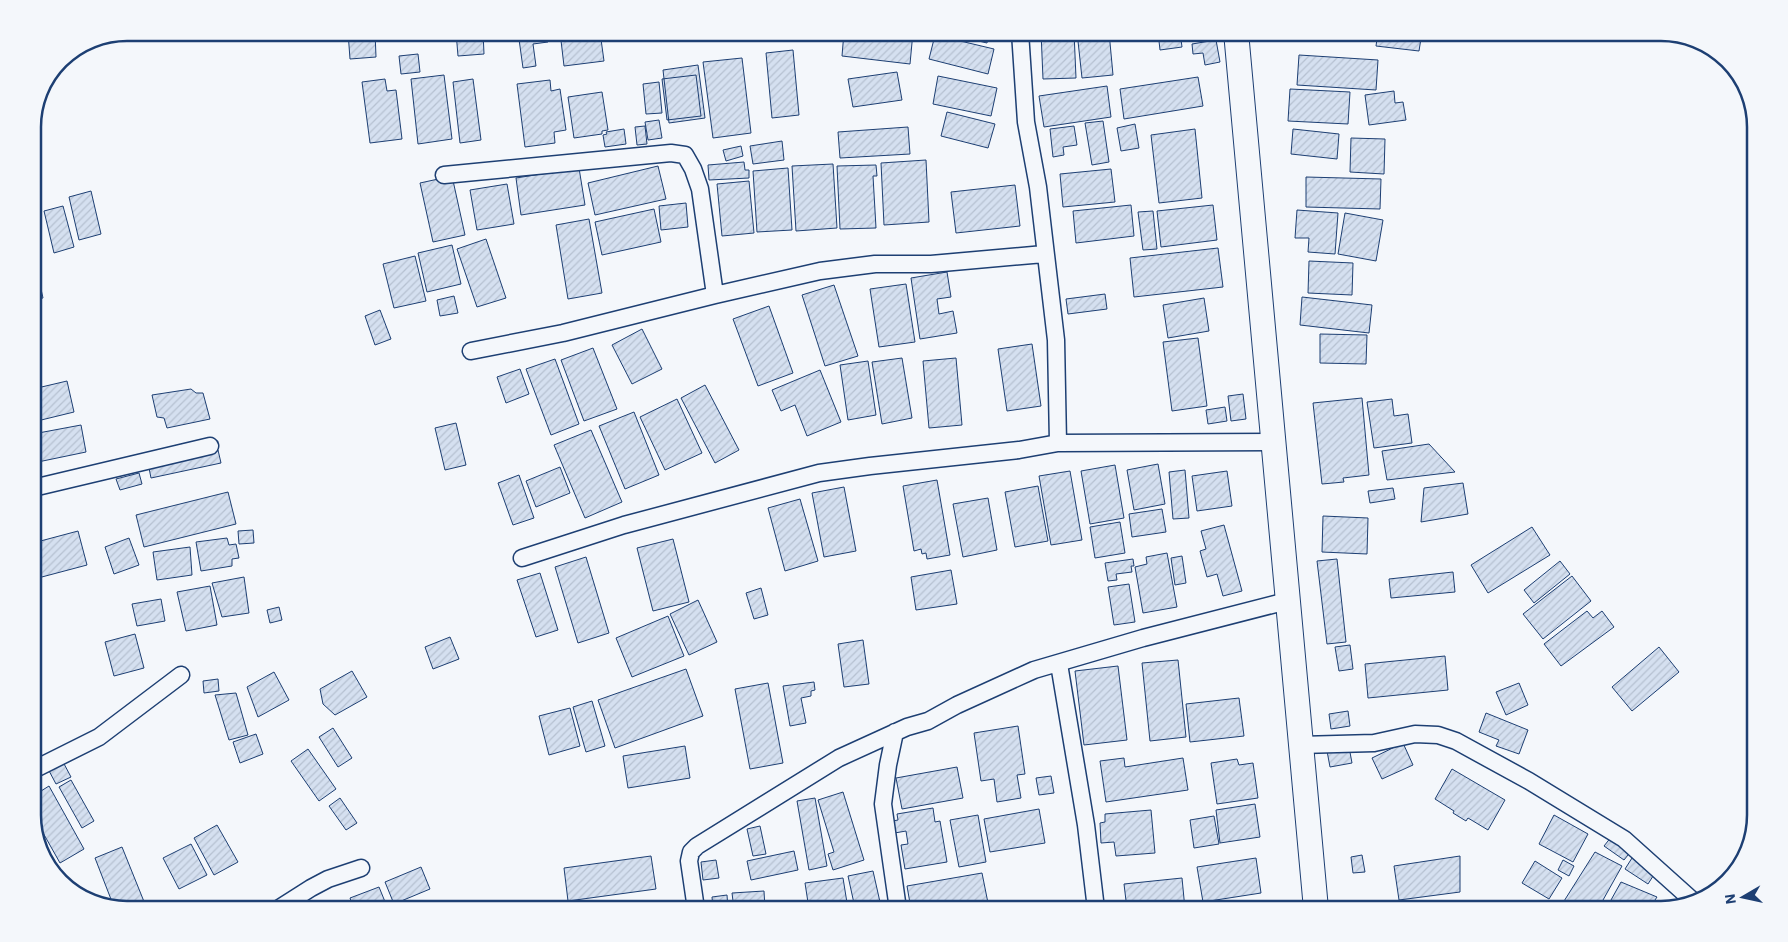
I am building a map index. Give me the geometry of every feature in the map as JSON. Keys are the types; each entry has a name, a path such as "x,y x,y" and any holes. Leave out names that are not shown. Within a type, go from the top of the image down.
{"main road":[{"path":"1237,41 1315,901"}],"street":[{"path":"1021,41 1026,122 1038,188 1044,254 1056,340 1058,443"},
{"path":"444,175 671,153 685,155 693,169 700,189 716,295"},
{"path":"472,351 563,333 820,271 875,264 931,264 1044,254"},
{"path":"522,558 624,525 819,473 1020,450 1058,443 1273,442"},
{"path":"41,486 210,446"},
{"path":"695,901 689,861 691,852 697,846 840,758 895,732 928,721 957,705 1034,670 1143,638 1287,601"},
{"path":"1059,664 1086,825 1095,901"},
{"path":"41,766 99,737 180,675"},
{"path":"895,732 883,804 897,901"},
{"path":"1300,745 1374,743 1415,734 1438,735 1456,741 1530,780 1624,839 1688,896"},
{"path":"292,901 328,879 361,868"}],"building":[{"path":"349,41 375,41 376,57 350,59"},
{"path":"457,41 483,41 484,54 458,56"},
{"path":"519,41 548,41 533,44 536,66 523,68"},
{"path":"561,41 601,41 604,61 564,66"},
{"path":"843,41 912,41 910,64 842,56"},
{"path":"934,41 960,41 994,49 988,74 929,59"},
{"path":"1041,41 1074,41 1076,78 1043,79"},
{"path":"1078,41 1110,41 1113,75 1082,78"},
{"path":"1159,41 1181,41 1182,47 1160,50"},
{"path":"1216,41 1220,62 1205,65 1203,53 1193,54 1192,44"},
{"path":"1377,41 1421,41 1419,51 1376,46"},
{"path":"793,50 799,115 772,118 766,53"},
{"path":"418,54 420,72 401,74 399,56"},
{"path":"1299,55 1378,60 1376,90 1297,85"},
{"path":"742,58 751,133 713,138 703,62"},
{"path":"698,65 705,118 669,123 663,70"},
{"path":"897,72 902,100 853,107 848,79"},
{"path":"444,75 452,139 418,144 411,79"},
{"path":"696,75 701,116 667,120 662,79"},
{"path":"938,76 997,88 991,116 933,104"},
{"path":"1198,77 1203,106 1124,119 1120,89"},
{"path":"385,79 387,91 396,90 402,139 370,143 362,82"},
{"path":"473,79 481,140 460,143 453,82"},
{"path":"550,80 551,91 560,89 566,130 554,132 555,143 525,147 517,84"},
{"path":"659,82 662,113 646,114 643,84"},
{"path":"1107,86 1111,117 1044,127 1039,96"},
{"path":"1290,89 1350,92 1348,124 1288,121"},
{"path":"1394,91 1395,103 1403,102 1406,120 1369,125 1365,95"},
{"path":"602,92 608,130 602,131 602,134 574,138 568,97"},
{"path":"947,112 995,124 988,148 941,136"},
{"path":"659,120 662,138 648,140 645,122"},
{"path":"1103,121 1109,162 1092,165 1085,123"},
{"path":"1135,124 1139,148 1121,151 1117,128"},
{"path":"645,126 647,144 637,145 635,127"},
{"path":"1074,126 1077,145 1063,147 1064,155 1053,157 1050,129"},
{"path":"908,127 910,154 840,158 838,132"},
{"path":"624,129 626,144 605,147 603,135 607,134 606,132"},
{"path":"1195,129 1202,198 1159,203 1151,135"},
{"path":"1293,129 1339,134 1337,159 1291,154"},
{"path":"1351,138 1385,139 1384,174 1350,172"},
{"path":"782,141 784,160 753,164 750,146"},
{"path":"741,146 743,156 726,161 723,150"},
{"path":"926,160 929,222 884,225 881,163"},
{"path":"744,162 745,170 749,170 749,178 709,180 708,165"},
{"path":"833,164 837,228 796,231 792,166"},
{"path":"876,165 877,176 873,176 876,228 840,229 837,166"},
{"path":"658,166 666,199 595,215 588,183"},
{"path":"579,168 585,205 521,215 516,178"},
{"path":"788,168 792,230 757,232 753,171"},
{"path":"1111,169 1115,202 1063,207 1060,174"},
{"path":"452,176 465,235 433,242 420,183"},
{"path":"1306,177 1381,179 1380,209 1306,207"},
{"path":"749,181 754,233 722,236 717,184"},
{"path":"507,184 514,224 477,230 470,190"},
{"path":"1015,185 1020,226 956,233 951,192"},
{"path":"91,191 101,234 79,240 69,197"},
{"path":"686,203 688,227 661,230 659,206"},
{"path":"1131,205 1134,236 1076,243 1073,211"},
{"path":"1213,205 1217,240 1161,247 1157,211"},
{"path":"63,206 74,247 54,253 44,211"},
{"path":"654,209 661,242 602,255 595,222"},
{"path":"1297,210 1338,213 1335,254 1308,252 1309,238 1295,238"},
{"path":"1153,211 1157,249 1143,250 1138,212"},
{"path":"1345,213 1383,220 1376,261 1338,254"},
{"path":"589,219 602,293 568,299 556,225"},
{"path":"486,239 506,298 477,307 457,249"},
{"path":"452,245 461,284 427,292 418,253"},
{"path":"1218,248 1223,287 1134,297 1130,258"},
{"path":"415,256 426,301 394,308 383,264"},
{"path":"1309,261 1353,263 1352,295 1308,293"},
{"path":"947,272 951,297 937,299 939,314 953,311 957,333 920,339 911,278"},
{"path":"906,284 915,342 879,347 870,289"},
{"path":"834,285 858,356 825,366 802,295"},
{"path":"1105,294 1107,309 1068,314 1066,299"},
{"path":"454,296 458,313 440,316 437,300"},
{"path":"1302,297 1372,305 1369,333 1300,325"},
{"path":"1204,298 1209,331 1168,338 1163,305"},
{"path":"769,306 793,373 758,386 733,319"},
{"path":"380,310 391,339 375,345 365,316"},
{"path":"642,329 662,369 632,384 612,345"},
{"path":"1320,334 1367,335 1366,364 1320,363"},
{"path":"1198,338 1207,406 1172,411 1163,342"},
{"path":"1032,344 1041,406 1007,411 998,349"},
{"path":"593,348 617,409 584,421 561,360"},
{"path":"902,358 912,418 882,424 872,362"},
{"path":"956,358 962,425 929,428 923,361"},
{"path":"555,359 579,424 551,435 526,369"},
{"path":"868,361 876,415 848,420 840,365"},
{"path":"520,369 529,394 506,403 497,377"},
{"path":"820,370 841,422 807,436 795,405 781,411 772,390"},
{"path":"67,381 74,412 41,420 41,387"},
{"path":"705,385 739,450 715,463 681,398"},
{"path":"191,389 196,393 203,393 210,419 167,428 164,418 157,417 152,395"},
{"path":"1243,394 1246,419 1231,421 1228,396"},
{"path":"1362,398 1369,475 1343,478 1344,482 1322,484 1313,403"},
{"path":"677,399 702,453 665,470 640,417"},
{"path":"1392,399 1394,416 1408,414 1412,443 1374,448 1367,402"},
{"path":"1225,407 1227,421 1208,424 1206,410"},
{"path":"634,412 659,475 625,489 599,426"},
{"path":"456,423 466,465 445,470 435,428"},
{"path":"81,425 86,452 41,461 41,432"},
{"path":"591,430 622,502 585,518 554,445"},
{"path":"1429,444 1455,472 1387,480 1382,451"},
{"path":"218,450 221,463 151,478 149,468"},
{"path":"1158,464 1165,504 1134,510 1127,470"},
{"path":"1115,465 1124,518 1090,524 1081,471"},
{"path":"560,467 570,493 536,507 526,481"},
{"path":"1185,470 1189,518 1173,519 1169,472"},
{"path":"1070,471 1082,540 1051,545 1039,476"},
{"path":"1227,471 1232,506 1197,511 1192,476"},
{"path":"139,473 142,484 120,490 116,479"},
{"path":"519,475 534,518 513,525 498,483"},
{"path":"937,480 950,555 927,559 926,553 922,554 921,549 914,551 903,486"},
{"path":"1463,483 1468,514 1421,522 1424,488"},
{"path":"1038,486 1048,541 1015,547 1005,492"},
{"path":"844,487 856,551 824,557 812,493"},
{"path":"1393,488 1395,499 1370,503 1368,491"},
{"path":"228,492 236,524 144,547 136,515"},
{"path":"988,498 997,550 963,557 953,504"},
{"path":"800,499 818,561 785,571 768,508"},
{"path":"1162,509 1166,532 1132,537 1129,514"},
{"path":"1323,516 1368,518 1367,554 1322,552"},
{"path":"1120,522 1125,553 1095,558 1090,527"},
{"path":"1224,525 1242,591 1223,596 1217,574 1207,577 1200,551 1206,549 1201,531"},
{"path":"1532,527 1550,555 1488,593 1471,565"},
{"path":"253,530 254,543 239,544 238,531"},
{"path":"78,531 87,565 41,577 41,541"},
{"path":"129,538 139,565 114,574 105,547"},
{"path":"227,538 229,545 236,544 239,558 232,559 232,566 201,571 196,542"},
{"path":"673,539 689,602 653,611 637,548"},
{"path":"190,547 192,575 157,580 153,552"},
{"path":"1167,553 1177,607 1143,613 1135,567 1147,564 1146,557"},
{"path":"1182,556 1186,583 1175,585 1171,558"},
{"path":"586,557 609,633 578,643 555,567"},
{"path":"1133,559 1134,566 1131,566 1132,572 1116,574 1117,580 1108,581 1105,563"},
{"path":"1337,559 1346,642 1327,644 1317,561"},
{"path":"1560,561 1570,574 1534,603 1524,590"},
{"path":"951,570 957,604 916,610 911,577"},
{"path":"1453,572 1455,592 1391,598 1389,579"},
{"path":"540,573 558,630 536,637 517,580"},
{"path":"1572,576 1591,601 1543,639 1523,614"},
{"path":"244,577 249,613 222,617 212,583"},
{"path":"1129,584 1135,622 1114,625 1108,587"},
{"path":"210,586 217,625 186,631 177,592"},
{"path":"761,588 768,615 754,619 746,593"},
{"path":"161,599 165,621 137,626 132,604"},
{"path":"698,600 717,642 689,655 670,614"},
{"path":"279,607 282,620 270,623 267,610"},
{"path":"1587,611 1593,618 1602,611 1614,627 1561,666 1544,644"},
{"path":"668,616 684,656 632,677 616,638"},
{"path":"135,634 144,668 114,676 105,642"},
{"path":"450,637 459,659 433,669 425,647"},
{"path":"863,640 869,684 844,687 838,644"},
{"path":"1350,645 1353,669 1339,671 1335,647"},
{"path":"1659,647 1679,672 1632,711 1612,687"},
{"path":"1445,656 1448,690 1368,698 1365,664"},
{"path":"1178,660 1186,737 1150,741 1142,663"},
{"path":"1118,666 1127,740 1084,745 1075,671"},
{"path":"686,669 703,716 615,748 598,700"},
{"path":"352,671 367,697 335,715 323,704 320,689"},
{"path":"274,672 289,700 258,717 247,687"},
{"path":"218,679 219,691 204,693 203,681"},
{"path":"814,682 815,690 811,691 811,696 801,698 806,723 790,726 783,686"},
{"path":"768,683 783,763 750,769 735,689"},
{"path":"1519,683 1528,705 1506,715 1496,692"},
{"path":"236,693 248,735 229,740 215,695"},
{"path":"1239,698 1244,736 1190,742 1186,704"},
{"path":"592,701 605,746 586,752 573,707"},
{"path":"570,708 580,746 549,755 539,716"},
{"path":"1348,711 1350,726 1331,729 1329,714"},
{"path":"1486,713 1528,730 1519,754 1496,746 1499,740 1479,732"},
{"path":"1018,726 1025,774 1017,775 1021,798 997,802 994,779 981,781 974,733"},
{"path":"333,728 352,758 338,767 319,737"},
{"path":"256,734 263,754 240,763 233,742"},
{"path":"1403,743 1413,765 1382,779 1372,758"},
{"path":"685,746 690,778 628,788 623,756"},
{"path":"1349,747 1352,763 1330,767 1327,751"},
{"path":"308,749 336,789 319,801 291,761"},
{"path":"1124,758 1125,767 1183,758 1188,790 1106,802 1100,761"},
{"path":"1237,759 1239,765 1253,763 1258,798 1217,804 1211,763"},
{"path":"62,760 71,777 56,784 47,767"},
{"path":"957,767 963,798 902,809 896,778"},
{"path":"1452,769 1505,800 1488,830 1468,818 1466,821 1435,799"},
{"path":"1051,776 1054,793 1039,795 1036,778"},
{"path":"71,780 94,821 82,828 59,787"},
{"path":"49,786 84,849 60,863 43,832 41,791"},
{"path":"843,792 864,860 833,870 828,854 834,852 818,800"},
{"path":"340,798 357,823 346,830 329,806"},
{"path":"815,798 827,866 809,870 797,801"},
{"path":"1255,804 1260,837 1220,843 1216,810"},
{"path":"933,808 935,822 940,821 947,862 905,869 901,845 908,844 906,831 889,834 887,822 898,820 897,814"},
{"path":"1039,809 1045,843 990,852 984,819"},
{"path":"1151,810 1155,853 1116,856 1114,842 1101,843 1100,823 1105,822 1105,814"},
{"path":"978,815 986,862 959,867 950,820"},
{"path":"1554,815 1588,834 1573,862 1539,844"},
{"path":"1214,816 1219,844 1194,848 1190,820"},
{"path":"217,825 238,862 214,875 194,838"},
{"path":"760,826 766,854 753,856 747,829"},
{"path":"1612,836 1632,850 1624,860 1604,846"},
{"path":"191,844 207,875 179,889 163,858"},
{"path":"122,847 144,901 111,899 95,858"},
{"path":"794,851 798,870 751,880 747,861"},
{"path":"1595,852 1622,866 1602,901 1564,901"},
{"path":"1362,855 1365,872 1353,873 1351,857"},
{"path":"651,856 656,889 568,901 564,868"},
{"path":"1460,856 1460,892 1399,900 1394,866"},
{"path":"1256,858 1261,893 1203,901 1197,867"},
{"path":"1632,858 1655,873 1648,884 1625,869"},
{"path":"716,860 719,878 703,880 701,862"},
{"path":"1563,860 1574,866 1569,876 1558,870"},
{"path":"1535,861 1562,878 1549,899 1522,883"},
{"path":"421,867 430,889 401,901 393,901 385,882"},
{"path":"873,871 880,901 853,901 848,876"},
{"path":"982,873 988,901 910,901 907,886"},
{"path":"843,878 847,901 808,901 805,883"},
{"path":"1182,878 1184,901 1126,901 1124,884"},
{"path":"1621,882 1657,897 1654,901 1610,901"},
{"path":"379,887 385,901 351,901 350,898"},
{"path":"764,891 765,901 733,901 732,893"},
{"path":"727,895 727,901 712,901 712,897"}]}
